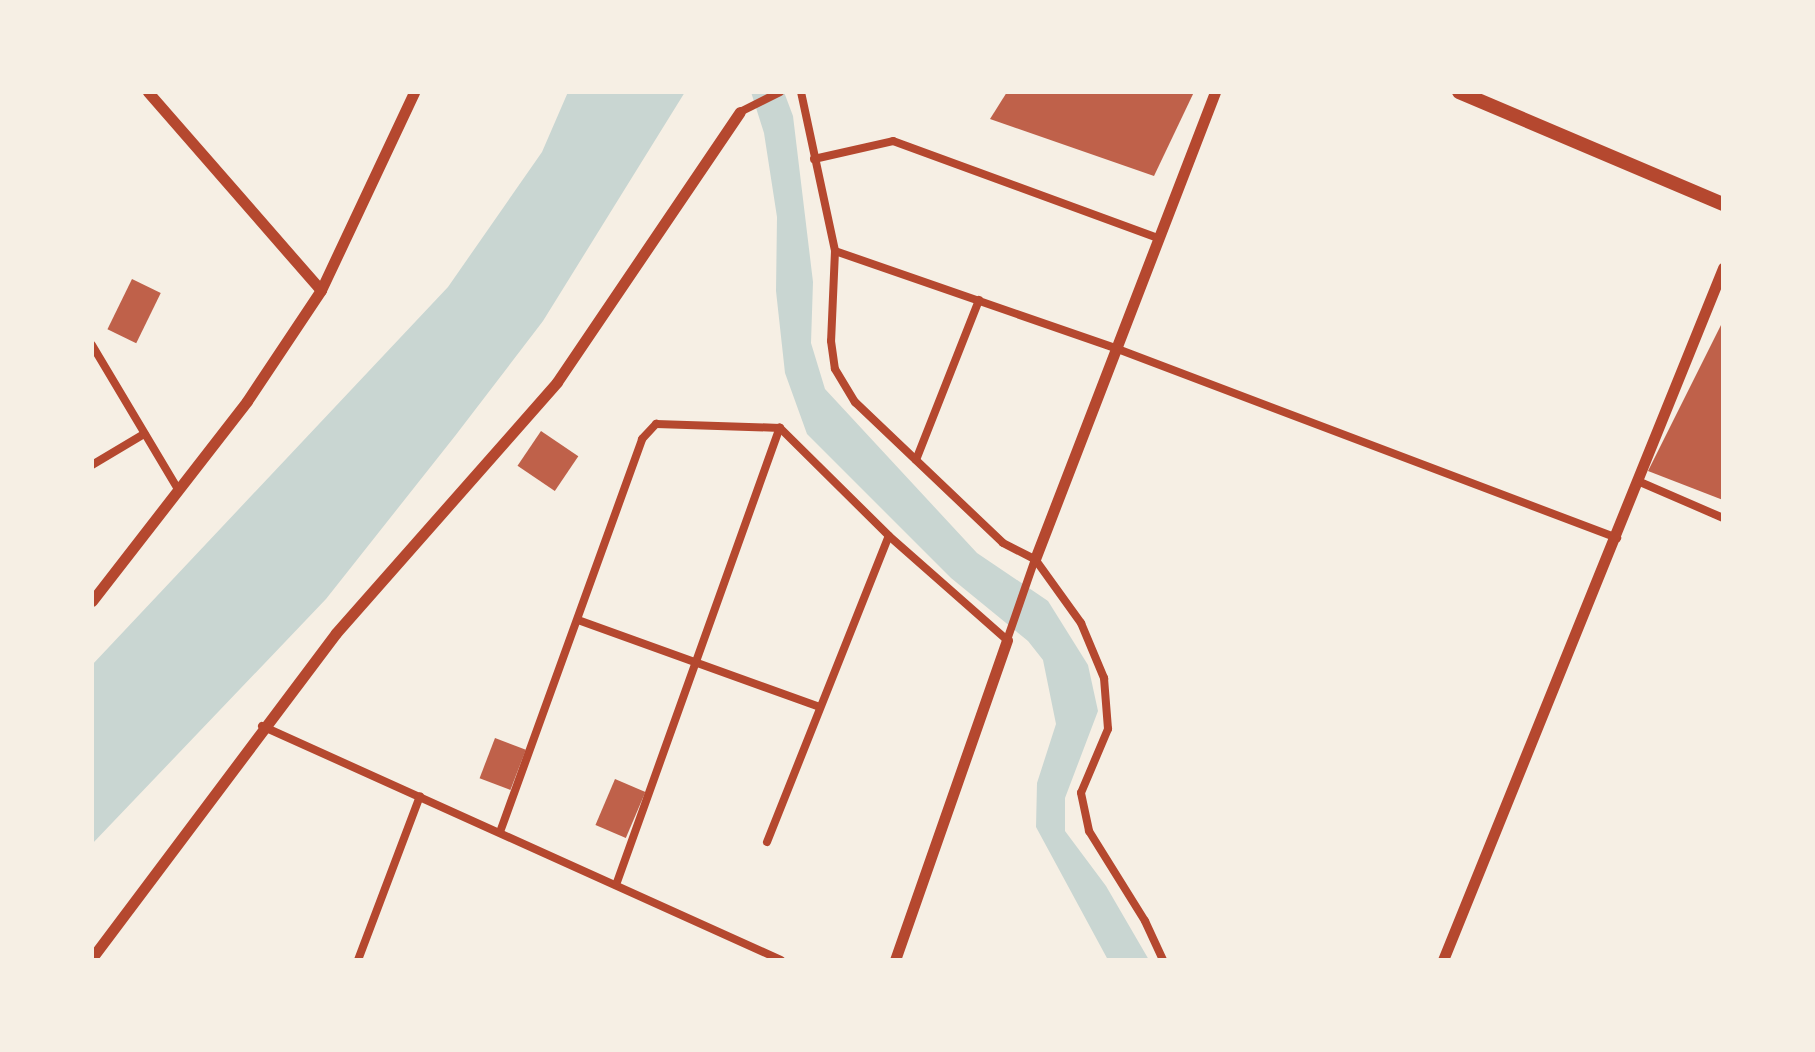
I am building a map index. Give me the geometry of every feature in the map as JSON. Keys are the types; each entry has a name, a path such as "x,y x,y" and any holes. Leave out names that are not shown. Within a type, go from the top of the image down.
{"highway":[{"path":"1459,92 1723,204"}],"street":[{"path":"148,92 321,290"},
{"path":"92,601 178,489 321,290 414,92"},
{"path":"92,958 262,726 336,633 557,382 740,112 780,92"},
{"path":"801,92 835,251 831,341 835,369 855,402 1003,543 1035,559 1081,623 1104,678 1108,729 1081,793 1089,831 1145,921 1163,960"},
{"path":"895,960 1035,559 1215,92"},
{"path":"814,159 893,141 1158,238"},
{"path":"835,251 1115,348 1618,538"},
{"path":"1443,960 1618,538 1723,268"},
{"path":"916,460 979,300"},
{"path":"92,345 178,489"},
{"path":"500,832 642,439 656,424 780,428 889,536 1007,640"},
{"path":"616,885 780,428"},
{"path":"92,465 144,434"},
{"path":"1640,482 1723,518"},
{"path":"767,842 889,536"},
{"path":"578,620 820,707"},
{"path":"262,726 781,960"},
{"path":"358,960 420,796"}],"shaded area":[{"path":"568,92 685,92 543,321 455,436 326,599 92,844 92,665 448,287 542,152"},
{"path":"751,92 784,92 793,116 813,282 811,343 825,389 977,553 1048,601 1088,665 1098,711 1065,798 1065,831 1106,886 1149,960 1108,960 1036,827 1037,783 1056,724 1043,660 1028,641 951,578 807,434 785,373 776,291 777,217 764,133"}],"building":[{"path":"1007,92 1194,92 1154,176 990,119"},
{"path":"132,279 161,293 136,343 107,329"},
{"path":"1723,321 1723,500 1648,471"},
{"path":"541,431 578,456 555,491 518,466"},
{"path":"495,738 526,750 510,790 480,778"},
{"path":"615,779 645,792 626,838 595,825"}]}
